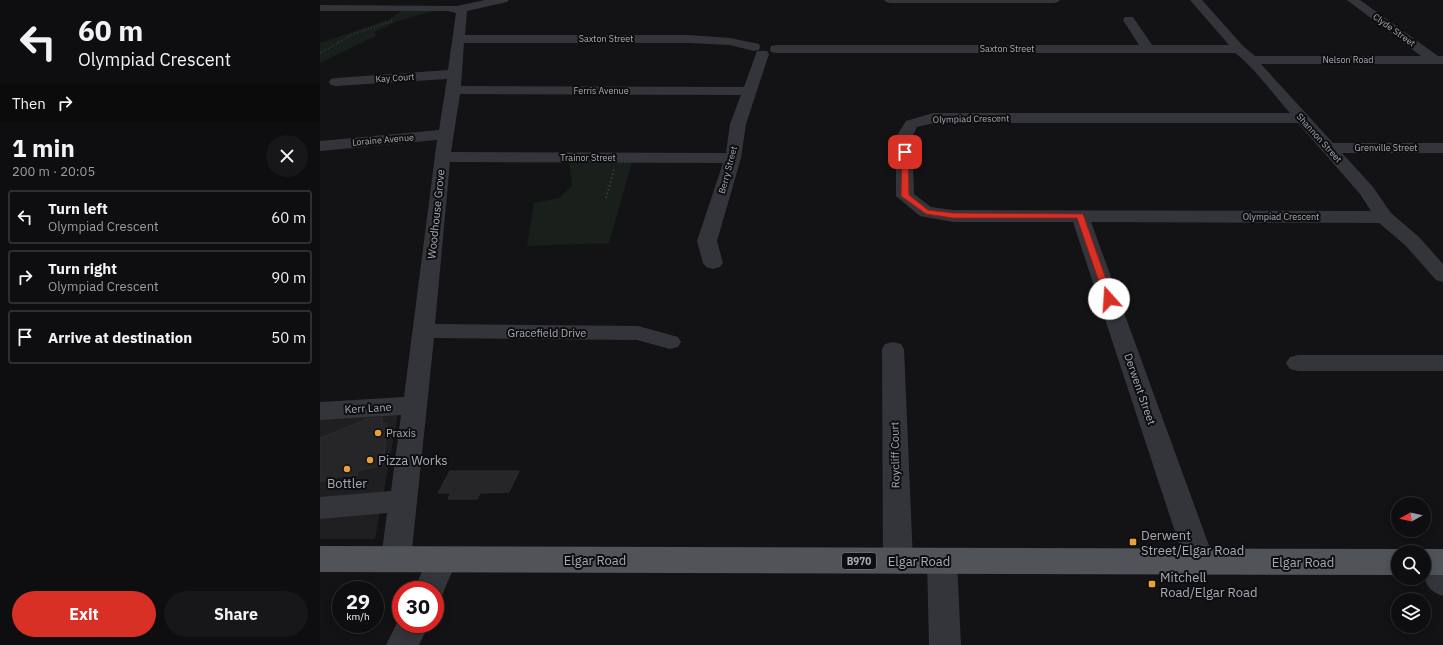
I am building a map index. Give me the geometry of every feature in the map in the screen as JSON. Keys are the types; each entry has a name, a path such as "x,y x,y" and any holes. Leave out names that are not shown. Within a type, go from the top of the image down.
{"main road":[{"name":"Elgar Road","path":"320,559 1391,562"}],"street":[{"path":"375,8 386,0"},
{"path":"320,8 457,9 503,0"},
{"path":"890,0 1054,0"},
{"name":"Shannon Street","path":"1196,0 1231,39 1238,50 1252,60 1258,69 1367,192 1384,217 1412,242 1443,276"},
{"name":"Clyde Street","path":"1353,0 1439,60"},
{"path":"320,19 335,13 342,8"},
{"name":"Woodhouse Grove","path":"396,559 416,405 442,157 454,82 462,12 457,9"},
{"path":"1129,20 1148,49"},
{"name":"Saxton Street","path":"458,39 689,39 722,41 742,44 764,50 1238,50"},
{"name":"Berry Street","path":"713,263 707,241 733,158 738,124 764,50"},
{"name":"Nelson Road","path":"1252,60 1439,60"},
{"name":"Kay Court","path":"336,82 454,82"},
{"name":"Ferris Avenue","path":"454,82 749,91"},
{"name":"Olympiad Crescent","path":"1301,118 933,118 911,124 904,137 905,196 926,212 953,216 1384,217"},
{"name":"Loraine Avenue","path":"320,146 446,134"},
{"name":"Grenville Street","path":"1328,148 1443,148"},
{"name":"Trainor Street","path":"442,157 733,158"},
{"name":"Derwent Street","path":"1080,216 1200,562"},
{"name":"Gracefield Drive","path":"424,331 638,333 670,342"},
{"name":"Roycliff Court","path":"893,349 898,561"},
{"path":"1298,363 1443,364"},
{"name":"Kerr Lane","path":"320,411 416,405"},
{"path":"320,508 403,501"},
{"path":"433,581 442,560"},
{"path":"942,561 945,645"},
{"path":"402,645 408,633"}],"path":[{"path":"606,198 615,168"}],"shaded area":[{"path":"404,9 434,11 398,21 375,32 376,36 320,63 320,43 388,20"},
{"path":"632,162 609,243 527,246 534,203 559,198 572,186 569,163"},
{"path":"398,414 375,539 320,539 320,419"}],"building":[{"path":"383,418 382,424 387,423 383,465 357,471 357,475 341,476 320,482 320,438 365,419"},
{"path":"450,471 519,471 509,492 480,493 477,499 448,499 451,493 438,493"}],"place":[{"name":"Praxis","path":"378,433"},
{"name":"Pizza Works","path":"370,460"},
{"name":"Bottler","path":"347,469"},
{"name":"Derwent Street/Elgar Road","path":"1133,542"},
{"name":"Mitchell Road/Elgar Road","path":"1152,584"}],"route":[{"path":"905,152 905,196 926,212 953,216 1080,216 1109,299"}]}
